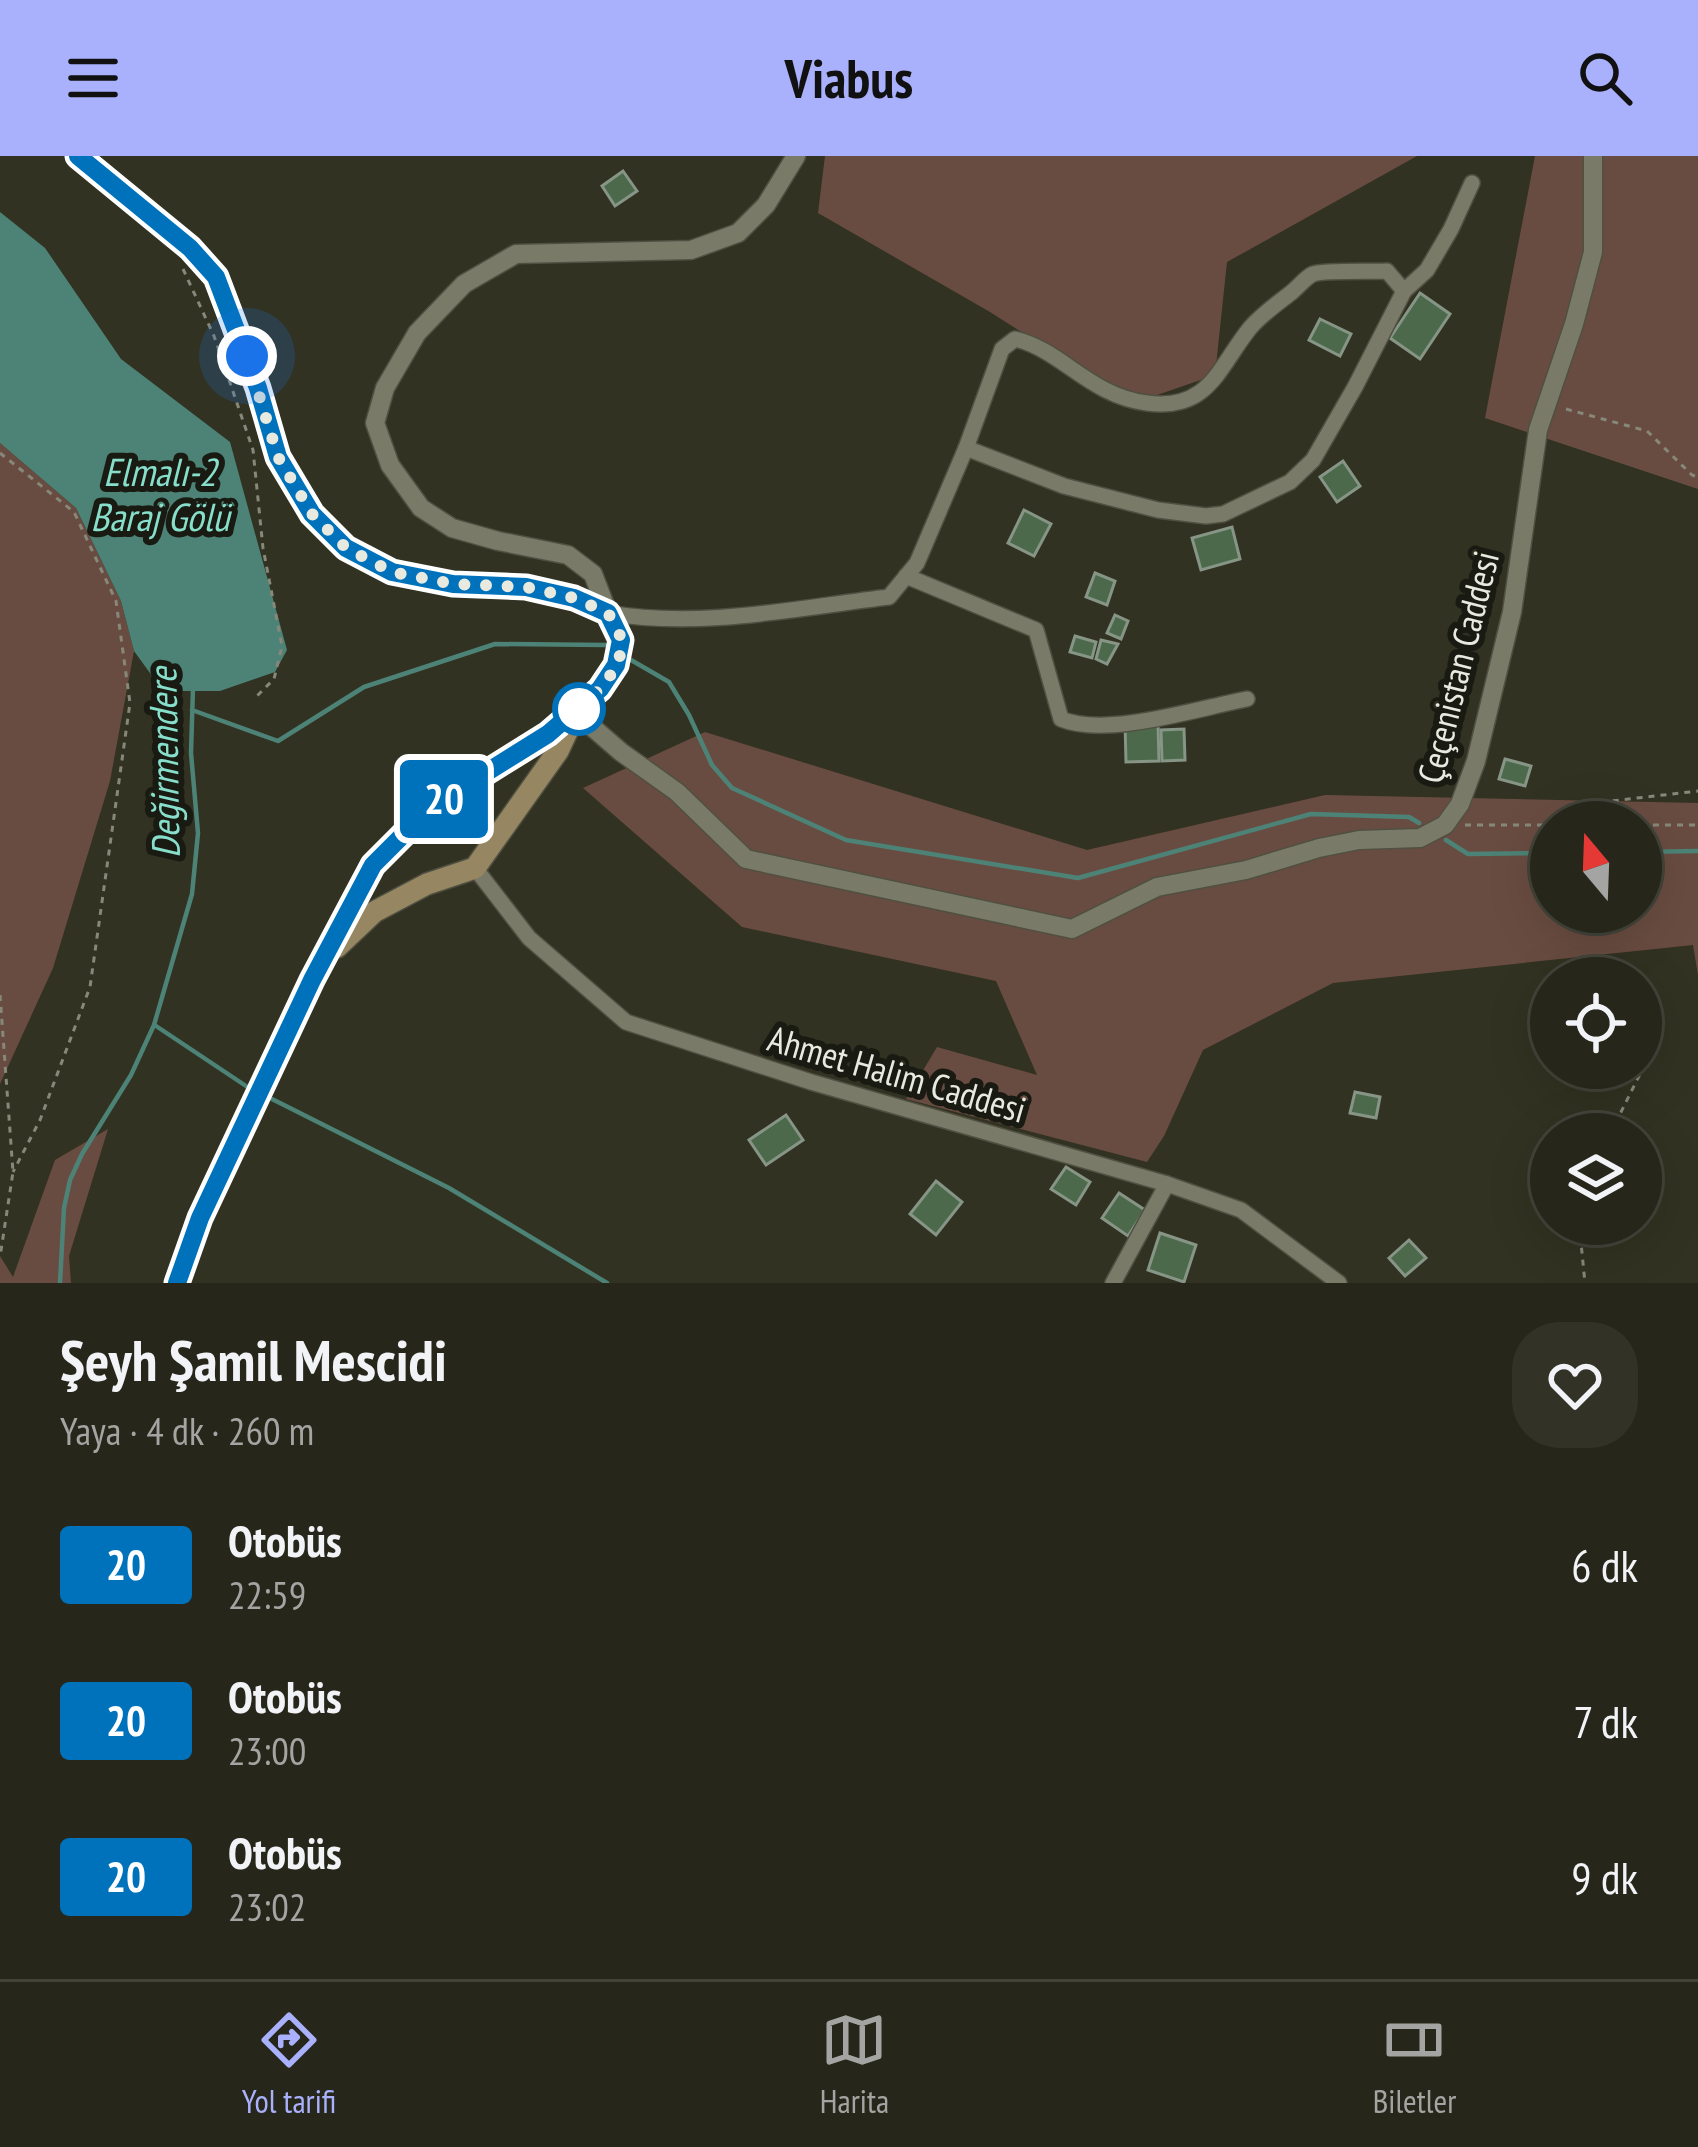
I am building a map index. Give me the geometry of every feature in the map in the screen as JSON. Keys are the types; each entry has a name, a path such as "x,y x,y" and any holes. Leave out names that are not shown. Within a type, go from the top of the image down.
{"main road":[{"path":"79,156 184,243 216,277 278,457 312,514 346,548 392,572 453,584 526,587 574,598 608,613 621,640 616,665 576,712 431,807 373,865 200,1218 177,1283"},
{"path":"321,963 374,912 427,884 475,868 558,751 576,712"}],"street":[{"path":"796,156 766,205 738,233 691,250 516,254 464,284 417,333 385,388 376,423 390,466 421,508 452,528 568,555 593,574 608,613 651,621 710,618 889,597 917,563 967,448 1002,349 1015,339 1030,343 1116,396 1174,404 1212,385 1252,325 1312,274 1387,271 1404,291"},
{"name":"Çeçenistan Caddesi","path":"576,712 676,792 746,859 1072,928 1156,887 1246,870 1359,840 1420,838 1445,825 1460,804 1476,761 1511,612 1538,430 1593,252 1593,156"},
{"path":"967,448 1064,486 1158,510 1206,516 1223,514 1290,482 1313,460 1404,291 1427,270 1472,183"},
{"path":"906,576 1036,630 1061,718 1076,724 1120,724 1247,699"},
{"name":"Ahmet Halim Caddesi","path":"475,868 529,938 626,1022 1241,1210 1339,1283"},
{"path":"1113,1283 1167,1184"}],"path":[{"path":"184,243 183,273 214,336 253,450 263,548 282,646 274,679 254,699"},
{"path":"1547,404 1647,431 1698,477"},
{"path":"0,453 74,512 116,601 130,704 90,987 40,1120 14,1172"},
{"path":"1612,801 1698,791"},
{"path":"1445,825 1530,825"},
{"path":"1662,825 1698,825"},
{"path":"0,995 14,1172 0,1257"},
{"path":"1581,1245 1585,1283"}],"shaded area":[{"path":"825,156 1417,156 1227,262 1215,375 1134,403 990,312 818,213"},
{"path":"1535,156 1698,156 1698,489 1485,418"},
{"path":"0,443 76,508 121,601 134,651 110,781 53,968 0,1084"},
{"path":"705,732 1087,850 1325,795 1605,801 1530,801 1530,933 1662,933 1662,802 1698,803 1698,975 1693,945 1579,957 1530,957 1530,962 1333,983 1203,1050 1147,1162 906,1099 937,1047 1037,1075 996,981 742,927 583,788"},
{"path":"108,1129 69,1256 71,1283 0,1283 0,1256 13,1277 55,1160"}],"water":[{"name":"Elmalı-2 Baraj Gölü","path":"0,212 45,248 121,359 230,442 287,650 275,672 220,691 163,691 134,651 121,601 76,508 0,443"}],"building":[{"path":"623,171 637,191 615,206 602,186"},
{"path":"1420,293 1450,314 1420,359 1390,338"},
{"path":"1320,319 1351,334 1340,356 1309,340"},
{"path":"1343,461 1360,486 1337,502 1320,477"},
{"path":"1024,510 1051,524 1034,556 1008,543"},
{"path":"1232,527 1240,559 1201,570 1192,538"},
{"path":"1095,573 1115,581 1107,605 1086,597"},
{"path":"1115,615 1128,621 1121,639 1107,633"},
{"path":"1075,636 1096,642 1092,658 1070,652"},
{"path":"1101,640 1118,644 1107,664 1096,659"},
{"path":"1125,723 1158,723 1159,761 1126,762"},
{"path":"1184,729 1185,760 1162,761 1161,730"},
{"path":"1505,759 1531,766 1525,786 1499,779"},
{"path":"1355,1092 1380,1097 1376,1118 1350,1113"},
{"path":"786,1115 803,1140 766,1165 749,1140"},
{"path":"1066,1167 1090,1182 1076,1205 1051,1189"},
{"path":"936,1181 962,1202 936,1235 910,1214"},
{"path":"1119,1193 1145,1210 1128,1236 1102,1218"},
{"path":"1160,1233 1196,1245 1184,1282 1148,1270"},
{"path":"1409,1240 1426,1258 1405,1276 1389,1258"}],"waterway":[{"path":"192,710 278,741 364,687 495,644 606,645"},
{"path":"631,660 669,682 712,765 732,788 846,840 1078,878 1311,814 1409,817 1419,823"},
{"name":"Değirmendere","path":"60,1283 70,1180 131,1075 154,1025 192,894 198,833 191,753 193,688"},
{"path":"1446,840 1468,854 1530,853"},
{"path":"1662,852 1698,851"},
{"path":"156,1026 246,1086"},
{"path":"272,1099 449,1188 607,1283"}],"bus line":[{"name":"20","path":"78,156 190,248 216,277 278,457 312,514 346,548 392,572 453,584 526,587 574,598 608,613 621,640 616,665 576,712 431,807 373,865 312,980 200,1218 177,1283"}],"route":[{"path":"247,356 278,457 312,514 346,548 392,572 453,584 526,587 574,598 608,613 621,640 616,665 576,712 579,709"}]}
